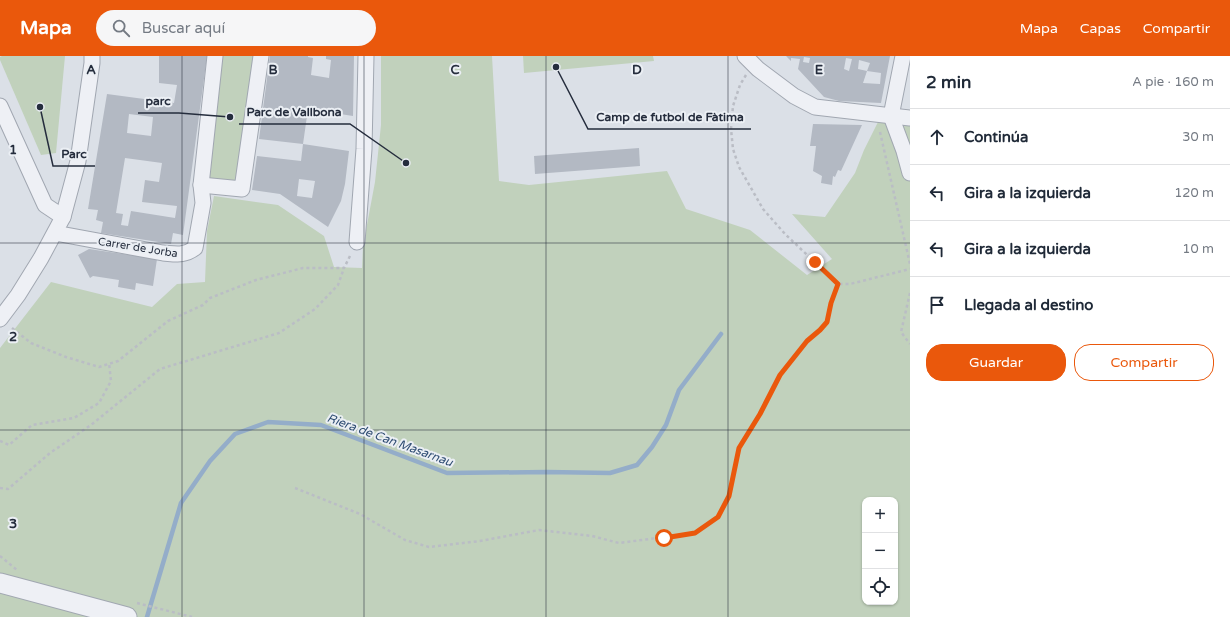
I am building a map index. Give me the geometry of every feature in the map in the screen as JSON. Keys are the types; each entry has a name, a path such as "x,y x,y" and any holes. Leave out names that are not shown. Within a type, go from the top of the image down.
{"street":[{"path":"0,319 37,264 63,217 78,160 92,56"},
{"path":"215,56 201,185 242,189 261,56"},
{"path":"357,242 364,149 366,56"},
{"path":"903,56 891,116 904,151 910,173"},
{"path":"750,61 794,96 815,107 910,118"},
{"path":"0,106 45,205 63,217"},
{"name":"Carrer de Jorba","path":"55,232 156,252 180,254 188,253 195,248 200,225 203,203 201,185"},
{"path":"0,583 127,617"}],"path":[{"path":"750,61 748,73 740,85 733,106 731,129 733,149 739,167 763,209 784,234 838,284 850,284 910,269"},
{"path":"874,114 878,122 910,264"},
{"path":"0,488 8,489 50,452 91,425 160,369 278,333 315,309 338,285 344,268 357,242"},
{"path":"0,319 31,343 99,367 118,361 168,321 203,305 210,298 256,280 303,268 344,268"},
{"path":"295,488 360,514 404,540 429,547 480,541 539,530 592,536 619,543 695,533 718,517 729,496 739,448 760,414 780,375 807,341 827,322 831,303 838,284"},
{"path":"910,293 901,332 910,344"},
{"path":"0,441 9,445 32,425 74,418 100,403 111,381 110,363"},
{"path":"0,556 21,573"}],"green space":[{"path":"65,56 56,153 41,155 0,60 0,57"},
{"path":"223,56 253,56 237,182 207,178"},
{"path":"381,56 492,56 499,181 529,185 667,171 686,209 750,230 807,275 832,259 792,214 825,217 855,173 864,150 878,122 910,126 910,617 0,617 0,348 51,282 152,307 177,284 205,282 207,231 214,196 278,205 324,236 334,267 362,268 363,246 375,182 381,125"},
{"path":"523,56 653,56 654,61 524,73"}],"building":[{"path":"159,56 207,56 183,235 173,233 171,244 101,233 103,222 96,220 98,210 88,209 107,94 174,103 177,85 159,83","holes":["129,114 153,117 151,136 127,133","125,158 162,163 159,182 145,180 142,202 177,206 175,218 131,211 128,226 121,225 123,214 116,213"]},
{"path":"270,56 308,56 313,58 311,75 329,78 331,60 326,59 326,56 354,56 353,116 308,109 303,144 259,139"},
{"path":"786,56 890,56 881,103 839,101 824,97 798,69 800,59 791,58 791,61","holes":["804,57 810,58 809,63 803,62","846,58 852,59 849,71 844,69","859,60 870,63 867,71 858,69","867,71 881,73 880,84 863,83"]},
{"path":"813,124 862,125 841,171 838,170 835,177 833,176 832,185 821,183 822,176 813,171 816,146 810,146"},
{"path":"303,144 349,151 345,184 341,201 328,227 280,194 252,190 257,156 301,161","holes":["299,179 315,181 312,198 297,196"]},
{"path":"639,148 640,166 535,174 534,156"},
{"path":"89,249 157,259 153,286 136,283 135,290 118,287 119,280 93,276 90,278 78,255"}],"waterway":[{"name":"Riera de Can Masarnau","path":"147,617 181,503 210,461 235,434 268,422 321,425 447,473 610,473 637,465 652,447 666,425 679,390 721,334"}],"place":[{"name":"Camp de futbol de Fàtima","path":"556,67"},
{"name":"Parc","path":"40,107"},
{"name":"parc","path":"230,117"},
{"name":"Parc de Vallbona","path":"406,163"}],"route":[{"path":"664,538 695,533 718,517 729,496 739,448 760,414 780,375 807,341 827,322 831,303 838,284 815,262"}]}
